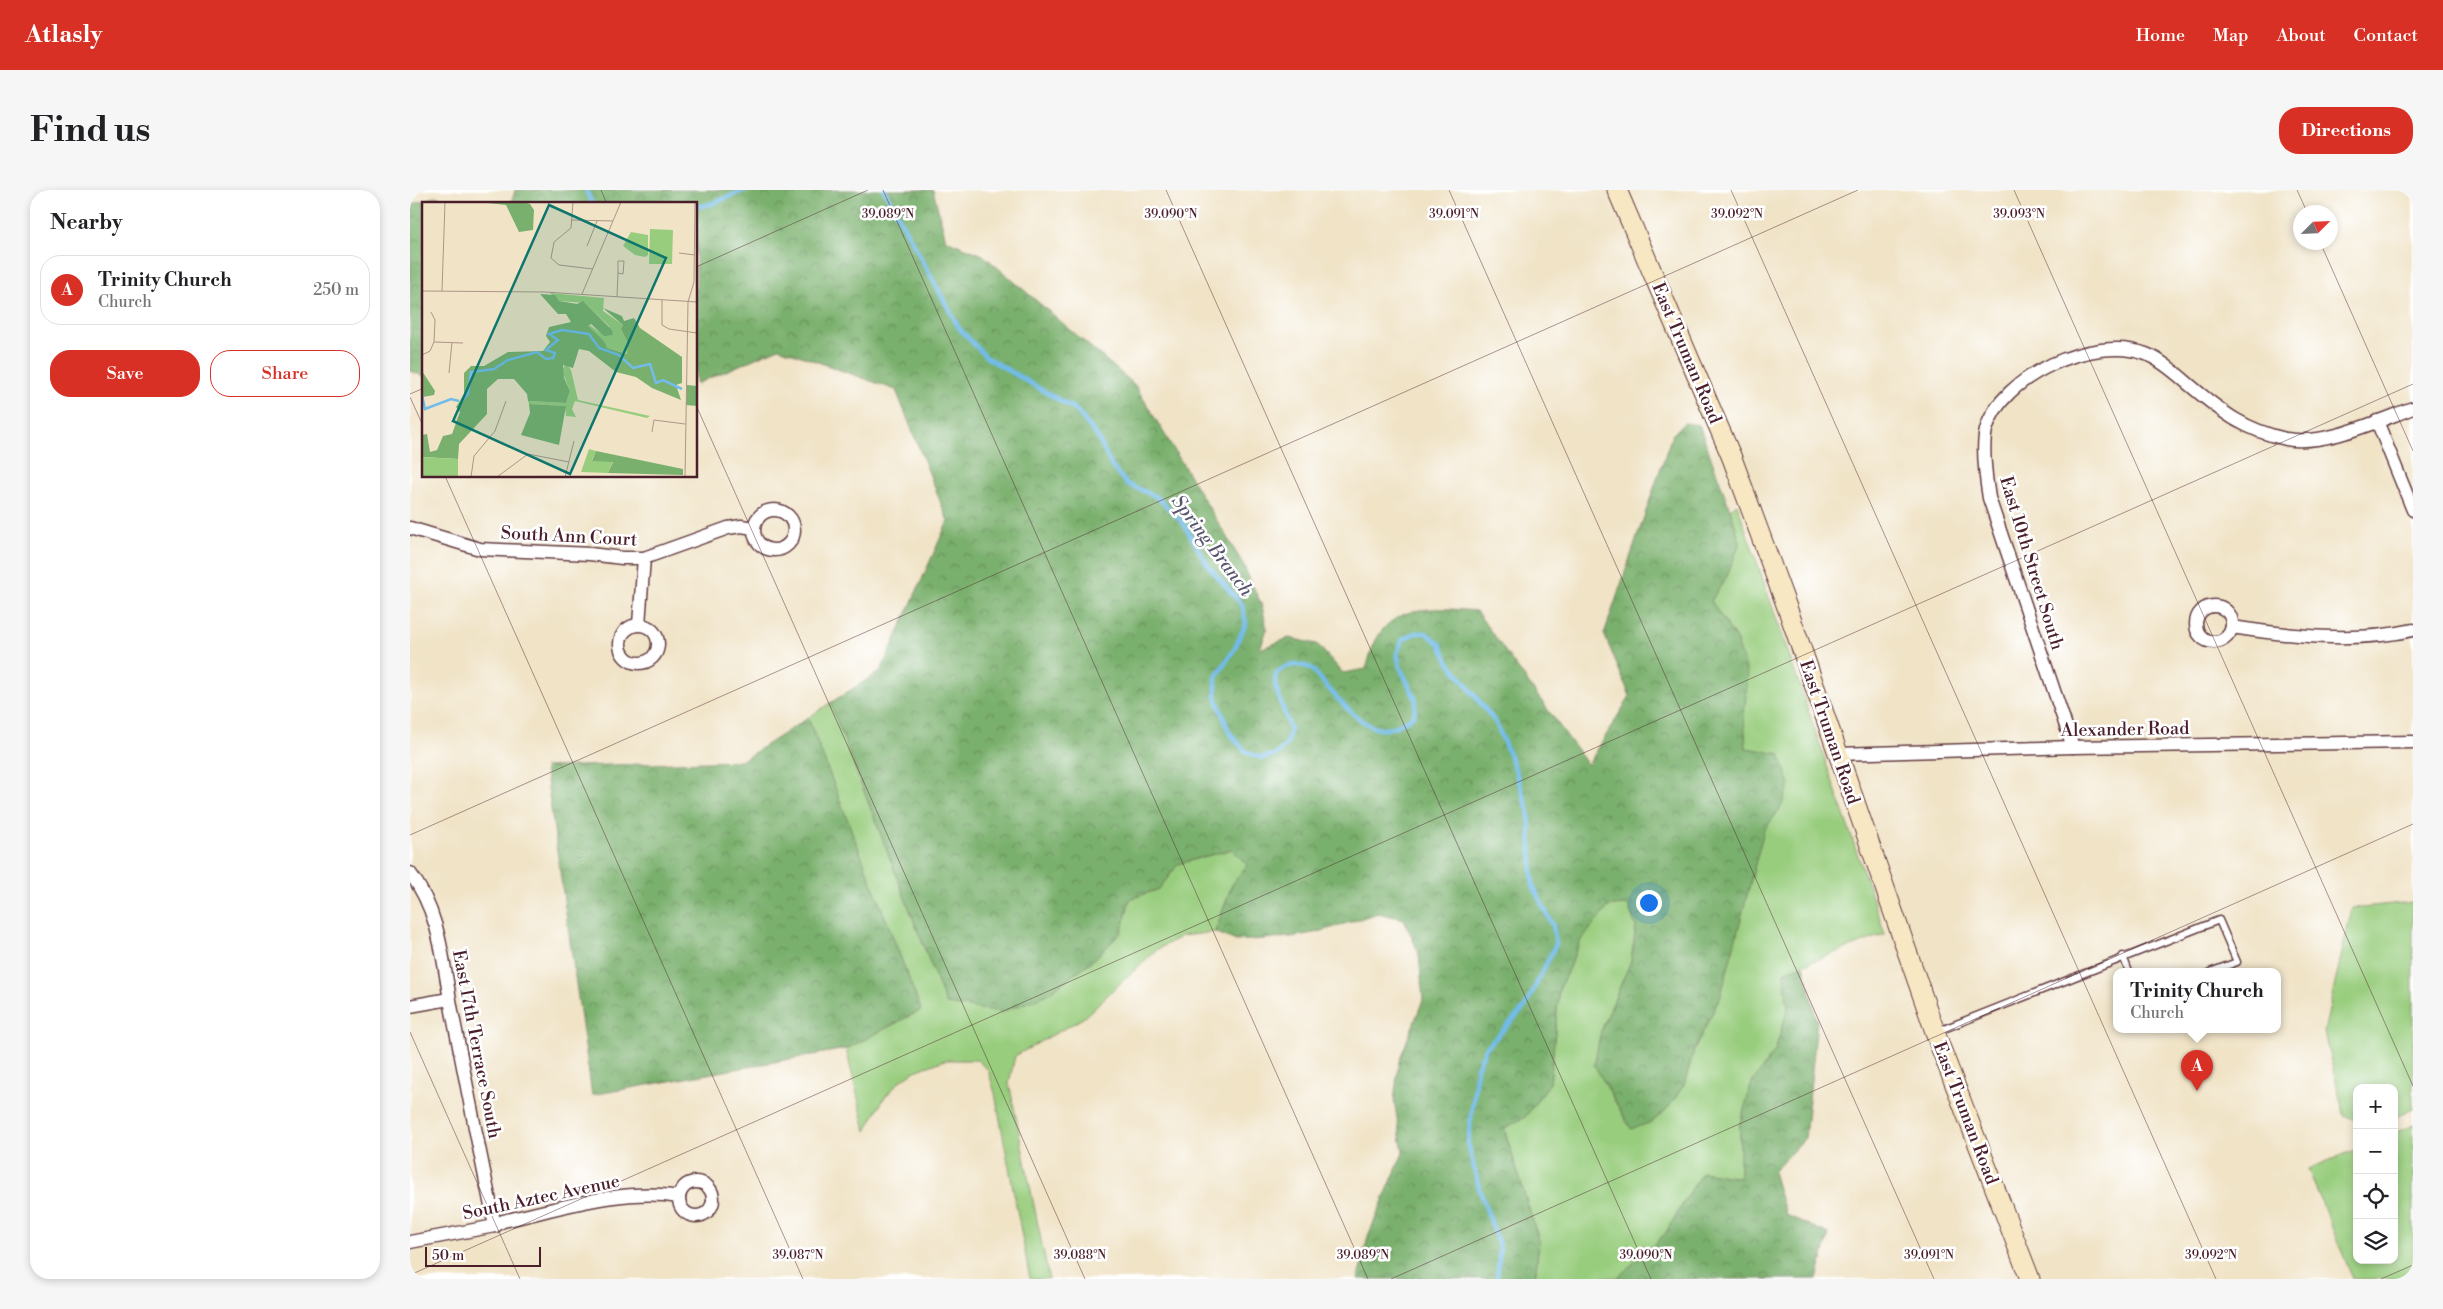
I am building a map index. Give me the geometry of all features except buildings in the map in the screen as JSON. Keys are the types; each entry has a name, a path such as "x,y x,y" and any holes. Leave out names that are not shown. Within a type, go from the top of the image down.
{"main road":[{"name":"East Truman Road","path":"1617,190 1732,458 1935,1033 2030,1279"}],"street":[{"name":"East 10th Street South","path":"2072,747 1989,498 1986,477 1986,430 1996,408 2014,388 2068,356 2115,349 2146,354 2176,373 2216,408 2247,428 2288,439 2317,440 2377,422 2413,408"},
{"path":"2377,422 2413,510"},
{"name":"South Ann Court","path":"410,528 480,550 644,558 728,528 741,526 754,528"},
{"path":"639,624 644,558"},
{"path":"2232,627 2292,635 2385,636 2413,630"},
{"name":"Alexander Road","path":"1837,754 2072,747 2413,742"},
{"name":"East 17th Terrace South","path":"410,874 431,909 438,930 449,999 495,1226"},
{"path":"410,1006 449,999"},
{"name":"South Aztec Avenue","path":"410,1242 495,1226 503,1221 621,1196 660,1194 679,1197"}],"lane":[{"path":"1935,1033 2123,956 2219,920 2237,962 2221,968"},
{"path":"2123,956 2128,968"}],"green space":[{"path":"515,190 933,190 946,240 983,255 1135,385 1243,564 1262,606 1267,629 1260,649 1289,638 1317,644 1343,673 1366,669 1371,651 1384,628 1406,613 1434,609 1476,611 1588,765 1630,696 1604,634 1672,435 1684,423 1699,425 1740,542 1727,576 1711,601 1737,641 1748,676 1744,716 1746,748 1780,754 1790,785 1780,809 1764,830 1721,995 1694,1050 1684,1085 1668,1108 1652,1122 1631,1129 1594,1065 1601,1031 1631,961 1636,927 1628,905 1609,906 1581,940 1559,990 1550,1083 1525,1117 1504,1129 1539,1241 1535,1279 1358,1279 1368,1236 1403,1153 1394,1100 1399,1061 1423,1000 1419,954 1404,919 1378,913 1319,932 1291,937 1236,941 1215,932 1232,885 1247,865 1232,849 1178,864 1159,889 1130,899 1121,933 1092,961 1046,995 1002,1012 946,1004 830,703 881,671 948,521 896,390 779,348 698,383 698,202 512,202"},
{"path":"436,196 448,202 422,202 422,375 410,371 410,205"},
{"path":"1737,504 1885,934 1784,972 1788,1008 1775,1051 1752,1083 1740,1123 1740,1178 1702,1172 1665,1234 1620,1277 1535,1279 1539,1241 1504,1128 1525,1117 1550,1083 1559,990 1581,940 1609,906 1628,905 1636,927 1631,961 1601,1031 1631,1128 1652,1122 1668,1108 1684,1085 1694,1050 1721,995 1764,829 1780,809 1780,754 1746,748 1737,641 1711,601 1727,576 1740,542 1730,509"},
{"path":"830,703 946,1004 1121,933 1130,899 1159,889 1178,864 1232,849 1248,865 1232,885 1215,932 1182,936 1156,950 1083,1018 1015,1056 1009,1083 1049,1279 1030,1279 995,1093 988,1070 977,1060 945,1060 915,1071 900,1081 884,1098 866,1131 846,1049 921,1010 808,718"},
{"path":"808,718 921,1010 846,1049 592,1095 545,767 741,761"},
{"path":"2413,902 2413,1109 2398,1116 2398,1084 2353,1084 2353,1119 2344,1115 2324,1032 2352,908"},
{"path":"1804,965 1817,1022 1805,1138 1773,1172 1786,1215 1829,1234 1817,1279 1616,1279 1665,1234 1702,1172 1740,1178 1740,1123 1752,1083 1775,1051 1788,1008 1784,972"},
{"path":"2413,1125 2413,1279 2353,1279 2308,1169 2353,1151 2353,1264 2398,1264 2398,1131"}],"waterway":[{"name":"Spring Branch","path":"586,190 591,202"},
{"name":"Spring Branch","path":"698,207 711,204 745,190"},
{"name":"Spring Branch","path":"884,190 959,328 986,357 1076,410 1097,436 1112,467 1127,484 1157,497 1183,523 1209,567 1242,605 1246,623 1235,648 1216,677 1216,697 1229,732 1245,751 1261,758 1277,754 1287,744 1290,729 1275,685 1276,673 1293,665 1311,668 1345,706 1356,716 1376,728 1386,729 1398,726 1408,720 1414,715 1416,700 1400,667 1397,653 1403,639 1415,633 1426,633 1440,644 1448,661 1496,723 1514,766 1529,813 1533,886 1553,926 1556,944 1525,1007 1486,1048 1477,1068 1468,1143 1479,1188 1500,1248 1497,1279"}],"place":[{"name":"Trinity Church","path":"2197,1091"}]}
